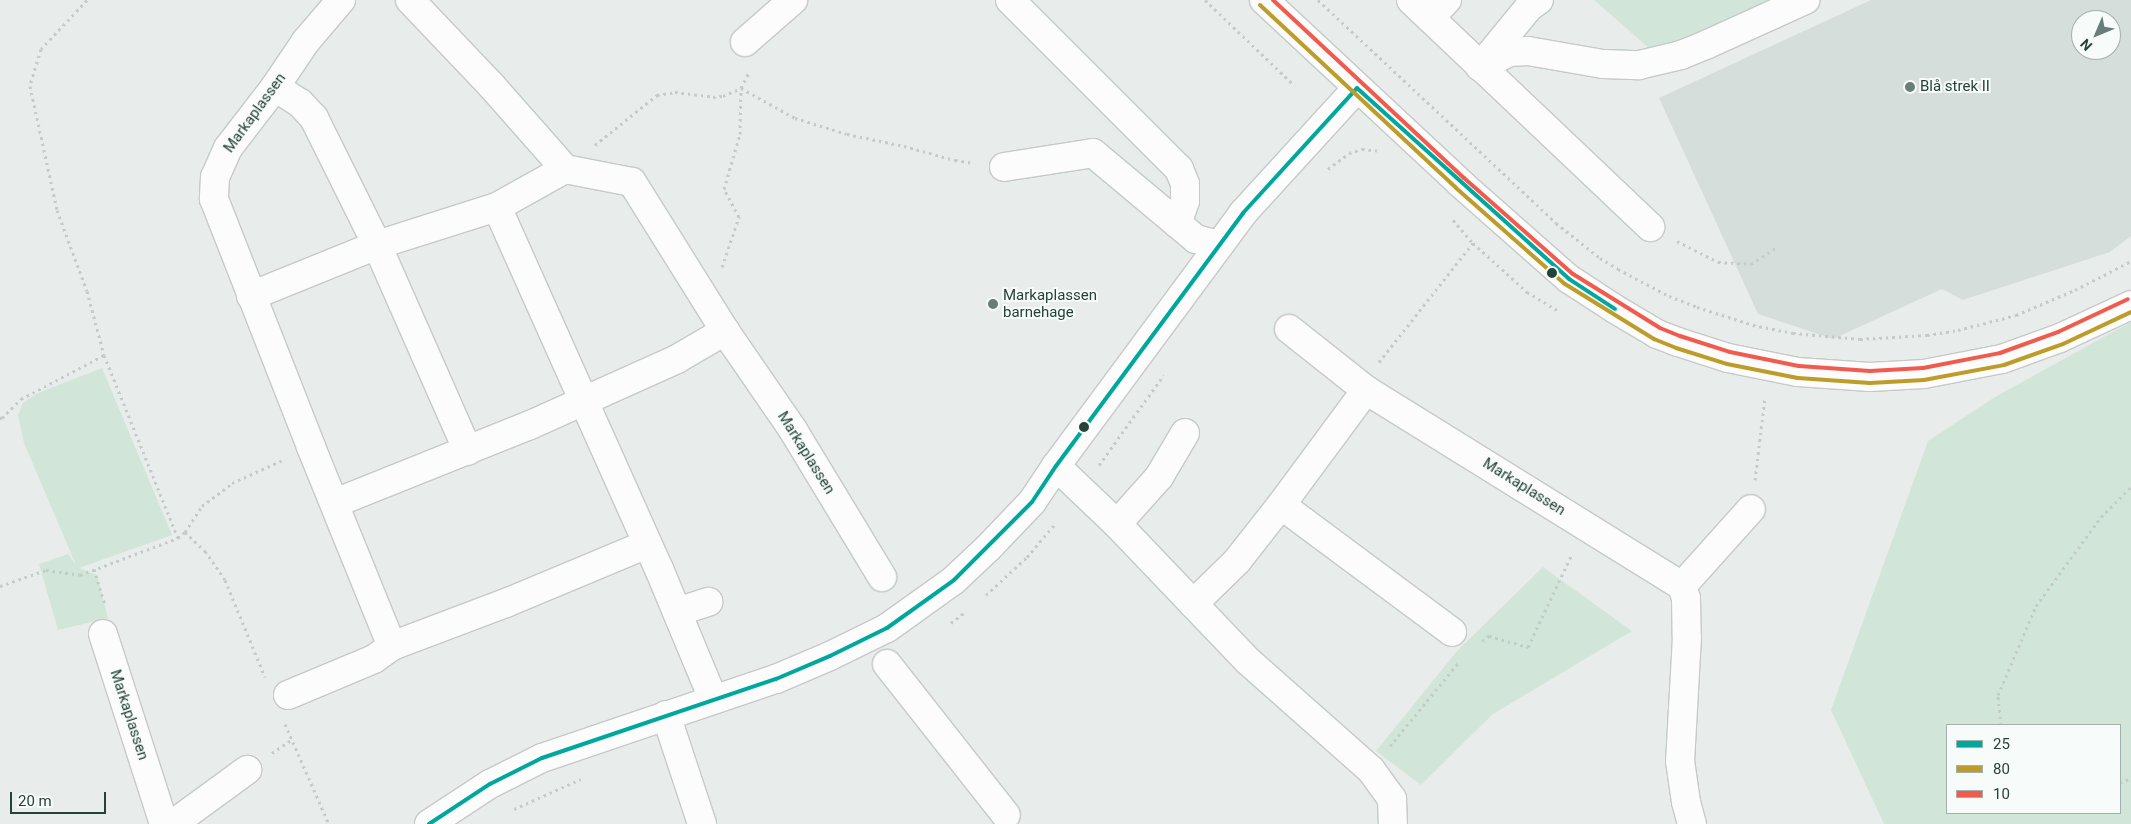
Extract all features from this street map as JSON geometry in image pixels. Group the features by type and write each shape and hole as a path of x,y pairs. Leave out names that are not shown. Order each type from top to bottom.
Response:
{"street":[{"name":"Markaplassen","path":"341,0 306,41 275,87 219,162 214,186 214,199 311,447 392,646"},
{"path":"251,296 377,245 497,207 565,169 491,84 410,0"},
{"path":"745,42 793,0"},
{"path":"1010,0 1178,169 1185,184 1185,201 1177,224"},
{"path":"1480,67 1529,7 1539,0"},
{"path":"1480,67 1509,52 1528,51 1603,64 1639,65 1681,55 1805,0"},
{"path":"1270,2 1357,88 1569,279 1615,310 1657,334 1728,358 1798,372 1870,377 1924,374 2002,360 2060,338 2131,305"},
{"path":"1430,6 1480,67 1650,227"},
{"path":"275,87 300,103 314,118 377,245 468,451"},
{"path":"429,824 490,784 542,758 776,679 830,656 887,628 954,580 1032,502 1056,466 1242,213 1357,88"},
{"path":"1004,167 1093,153 1196,239 1219,245"},
{"name":"Markaplassen","path":"565,169 632,182 725,331 793,430 882,577"},
{"path":"497,207 584,400 713,699"},
{"name":"Markaplassen","path":"1289,329 1366,390 1682,586"},
{"path":"335,503 468,451 584,400 676,359 725,331"},
{"path":"1192,604 1237,561 1282,505 1366,390"},
{"path":"1116,524 1159,477 1184,433"},
{"path":"1056,466 1116,524 1248,661 1371,770 1392,799 1393,824"},
{"path":"1282,505 1452,632"},
{"path":"1692,824 1686,802 1680,760 1687,637 1686,598 1682,586 1751,509"},
{"path":"281,698 374,659 392,646 506,603 647,544"},
{"path":"677,612 708,602"},
{"name":"Markaplassen","path":"103,634 164,824"},
{"path":"887,664 1004,821"},
{"path":"666,715 702,824"},
{"path":"173,824 247,770"}],"path":[{"path":"87,0 41,49 30,86 57,210 87,291 104,355 178,538"},
{"path":"1205,0 1295,86"},
{"path":"1318,0 1556,223 1600,258 1676,299 1753,325 1824,337 1860,339 1894,338 1958,330 2016,315 2039,306 2131,261"},
{"path":"709,306 739,217 724,189 740,134 741,88 750,71 745,42"},
{"path":"565,169 657,95 675,92 718,97 741,88 796,118 847,134 904,146 955,160 1004,167"},
{"path":"1650,227 1718,262 1750,264 1776,248"},
{"path":"1366,390 1376,366 1472,243"},
{"path":"1751,509 1774,330"},
{"path":"1,418 21,399 104,355"},
{"path":"0,586 46,570 80,574 178,538 185,532 202,506 232,483 311,447"},
{"path":"2001,724 1998,695 2036,606 2101,517 2131,487"},
{"path":"1476,645 1489,636 1528,647 1586,525"},
{"path":"185,532 206,551 225,580 281,698 329,824"},
{"path":"1371,770 1463,657"}],"shaded area":[{"path":"1871,0 2131,0 2131,236 2110,252 1963,300 1942,289 1833,339 1758,314 1659,98"}],"green space":[{"path":"1594,0 1787,0 1651,50"},
{"path":"2131,322 2131,824 1884,824 1831,710 1928,441 1995,397"},
{"path":"102,368 172,535 79,568 97,575 108,618 58,630 39,564 68,554 76,565 24,443 18,415 23,403 38,393"},
{"path":"1543,567 1632,631 1493,714 1421,785 1376,751 1457,651"}],"transit line":[{"name":"10","path":"1273,0 1464,178 1573,274 1660,328 1680,336 1730,352 1799,366 1870,371 1923,368 2000,353 2058,332 2128,299"},
{"name":"80","path":"1260,5 1456,188 1565,284 1654,339 1676,348 1727,364 1798,378 1870,383 1924,380 2004,365 2063,344 2131,312"},
{"name":"25","path":"1357,88 1569,279 1615,309"},
{"name":"25","path":"429,824 490,784 542,758 776,679 830,656 887,628 954,580 1032,502 1056,466 1243,213 1357,88"}],"place":[{"name":"Blå strek II","path":"1910,87"},
{"name":"Markaplassen barnehage","path":"993,304"}]}
